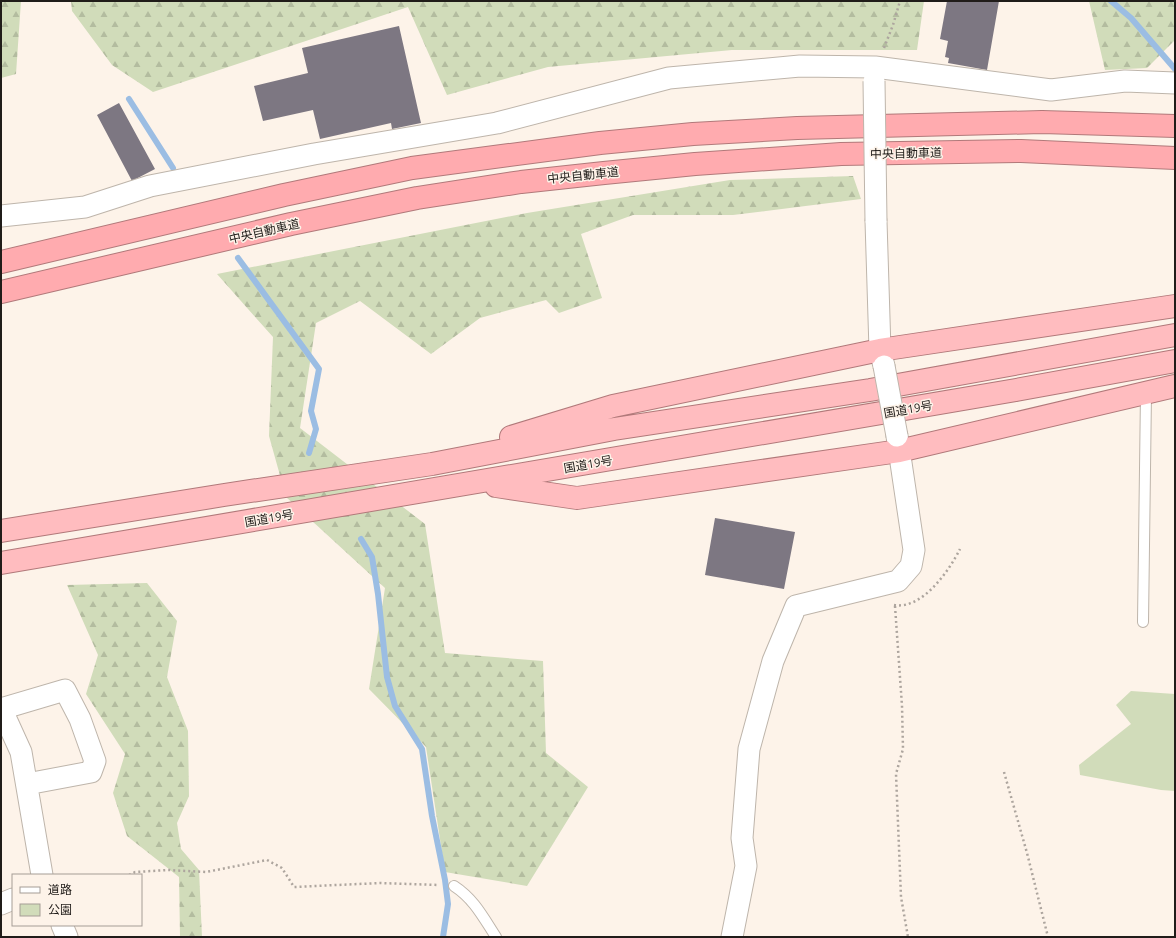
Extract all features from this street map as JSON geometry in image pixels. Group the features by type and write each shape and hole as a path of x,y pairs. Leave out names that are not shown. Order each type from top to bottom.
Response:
{"highway":[{"path":"1,262 284,195 412,168 600,143 692,134 797,128 1042,122 1174,126"},
{"name":"中央自動車道","path":"1,292 291,224 417,198 521,182 604,172 841,154 1021,151 1175,158"},
{"path":"432,464 533,430 613,406 1175,306"},
{"path":"1,531 224,495 432,464 614,429 870,390 1175,335"},
{"name":"国道19号","path":"1,564 1008,392 1175,361"},
{"path":"478,483 577,498 898,443 1175,386"}],"street":[{"path":"1,216 85,207 158,185 314,154 497,124 669,78 800,66 1051,90 1125,81 1165,83"},
{"path":"732,937 746,866 742,838 749,749 773,661 796,606 898,581 911,566 914,550 898,443 882,358 876,221 875,74"},
{"path":"27,784 91,772 95,761 80,719 65,690 1,708 21,752 42,874"},
{"path":"1,904 12,899"},
{"path":"62,926 67,937"}],"lane":[{"path":"1143,622 1146,393"},
{"path":"454,886 466,894 496,937"}],"path":[{"path":"875,74 900,1"},
{"path":"895,606 902,706 903,749 896,774 901,897 908,937"},
{"path":"1004,772 1027,853 1048,937"},
{"path":"130,874 135,872 168,870 206,872 267,860 282,868 294,887 380,883 437,885"}],"green space":[{"path":"1,1 21,1 16,74 1,78"},
{"path":"71,1 924,1 917,50 732,50 548,67 447,95 408,7 153,92 112,65 72,11"},
{"path":"1089,1 1175,1 1175,40 1147,68 1105,70"},
{"path":"853,176 861,199 733,215 633,215 581,234 602,298 559,313 546,300 480,318 431,354 360,301 316,323 300,428 425,524 445,653 543,661 546,753 588,787 527,886 445,872 426,747 369,689 385,588 286,497 269,436 273,337 217,274 527,213 730,180"},
{"path":"147,583 177,621 167,677 188,731 189,796 177,823 181,849 199,870 202,937 180,937 179,877 127,836 113,793 125,754 86,694 98,655 67,585"},
{"path":"1131,691 1175,694 1175,791 1161,790 1080,775 1079,765 1131,724 1116,705"}],"building":[{"path":"947,1 999,1 987,70 948,63 949,58 945,57 948,41 940,39"},
{"path":"399,26 421,123 392,129 391,123 320,139 313,110 263,121 254,86 308,73 302,48"},
{"path":"119,103 155,169 132,181 97,115"},
{"path":"715,518 795,532 784,589 705,575"}],"waterway":[{"path":"1111,1 1131,18 1175,69"},
{"path":"129,99 173,168"},
{"path":"238,258 319,369 311,411 316,429 309,453"},
{"path":"361,539 372,557 378,594 387,677 395,706 422,749 432,816 445,880 448,904 443,937"}]}
